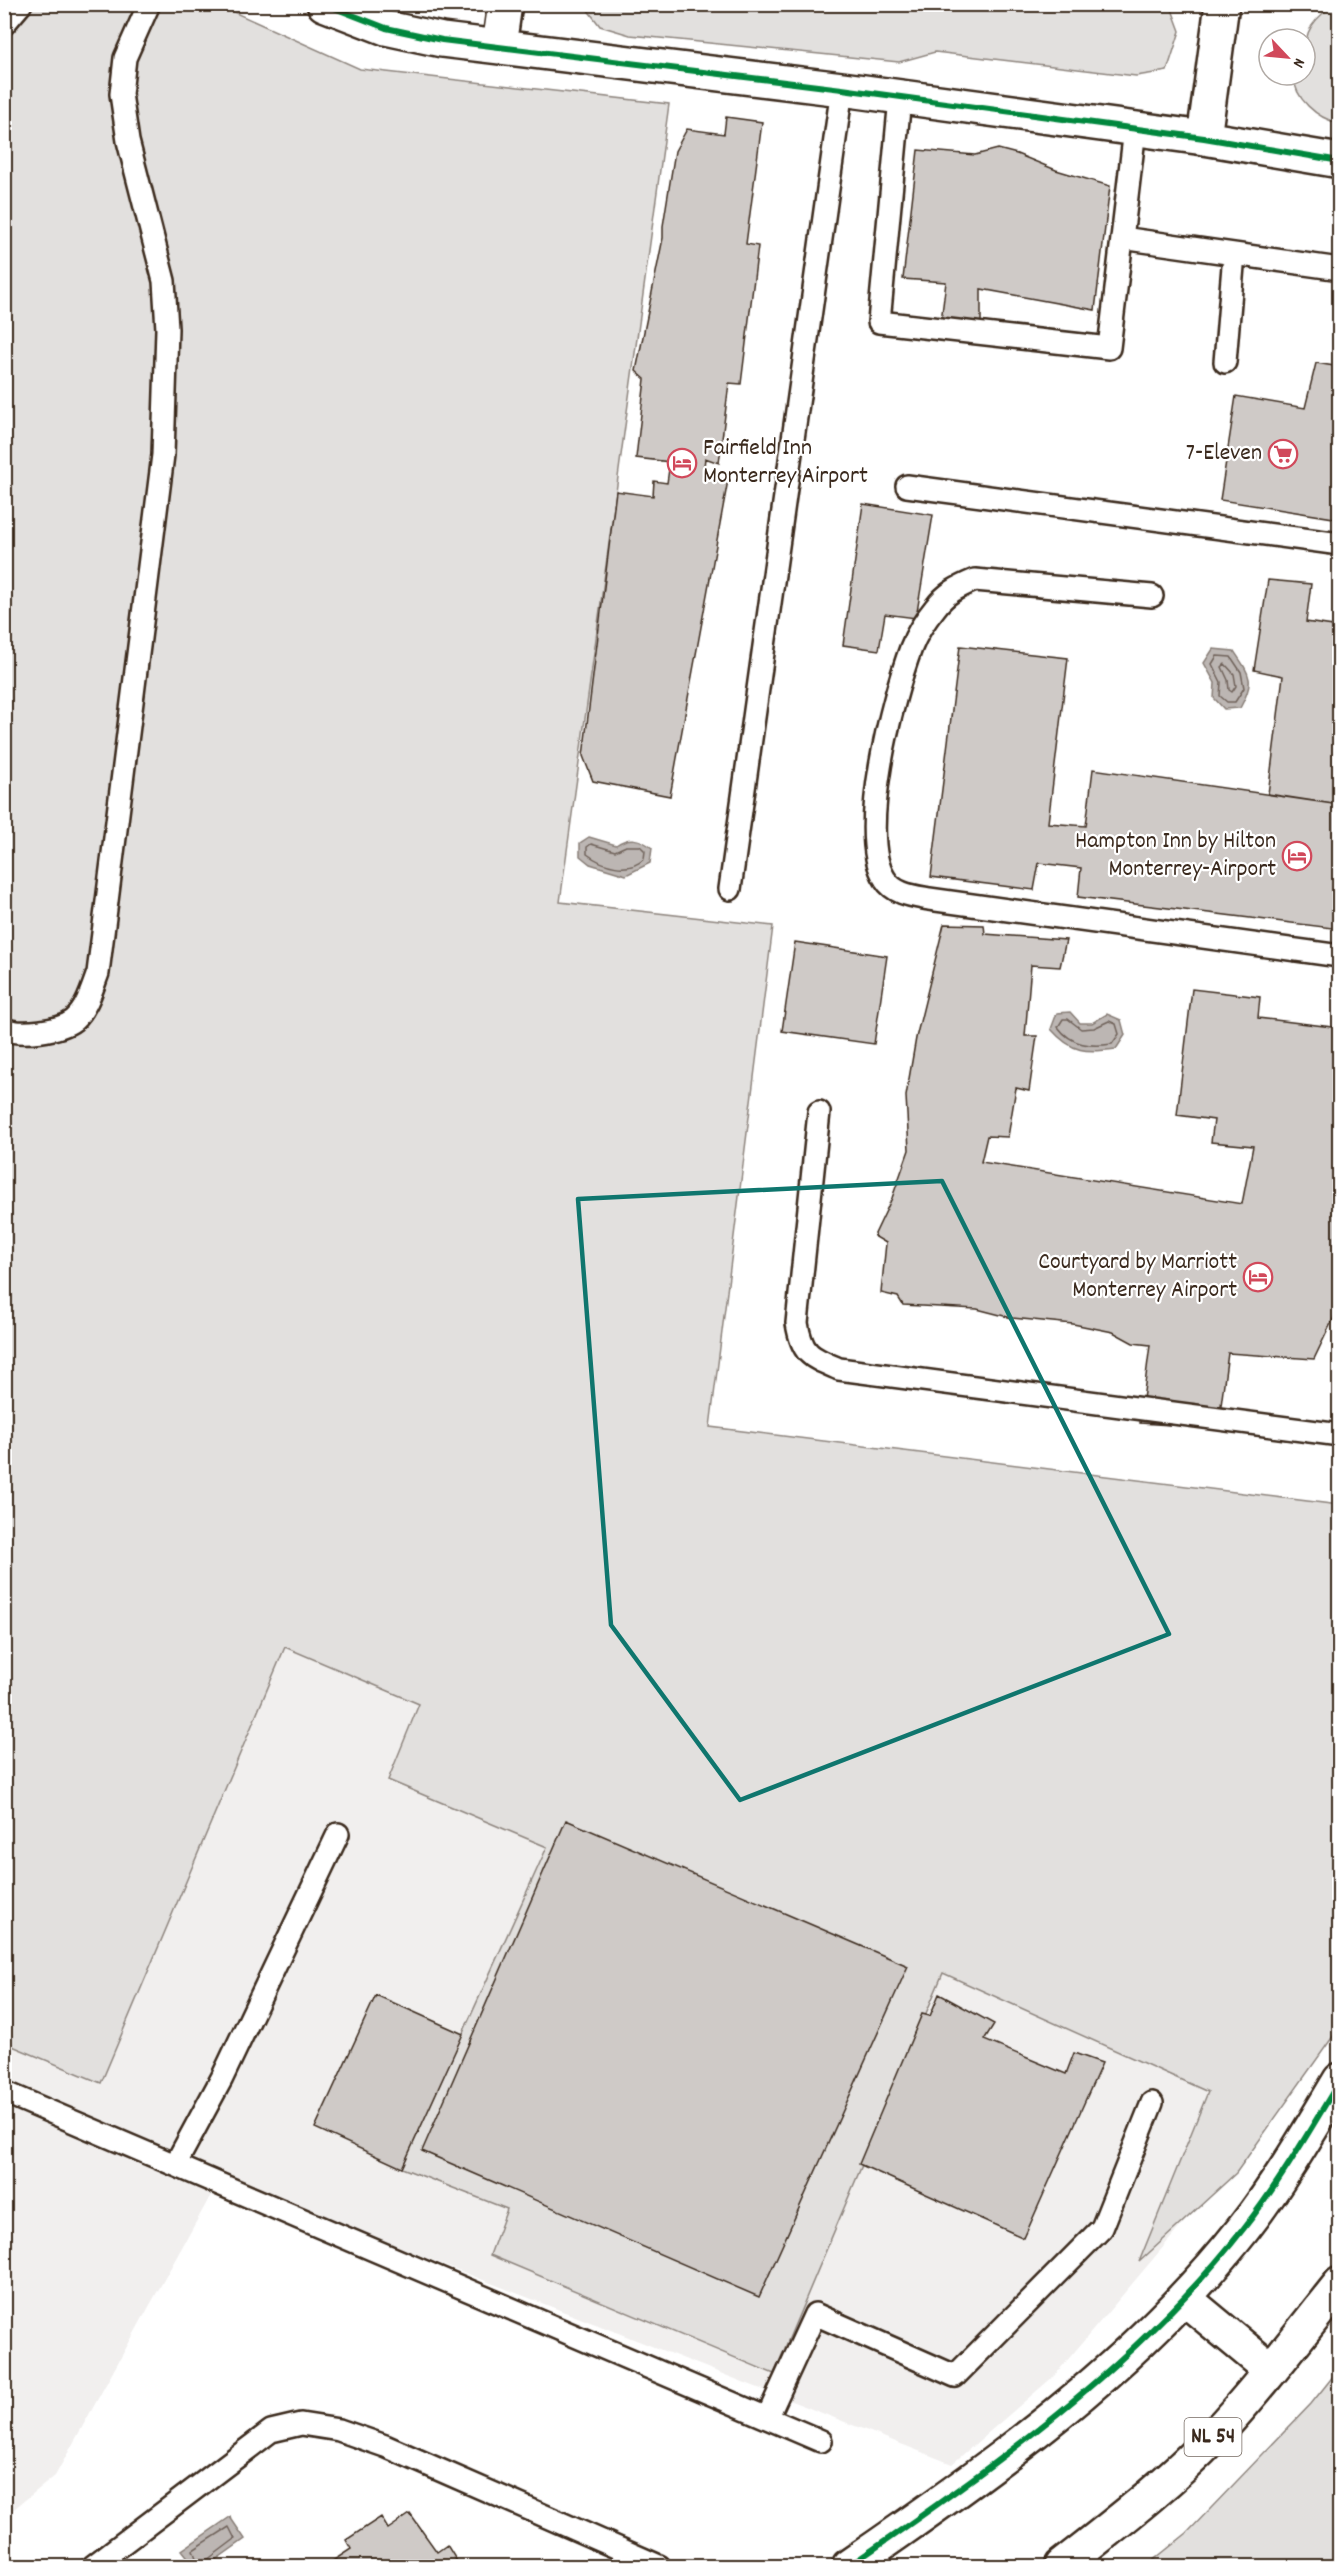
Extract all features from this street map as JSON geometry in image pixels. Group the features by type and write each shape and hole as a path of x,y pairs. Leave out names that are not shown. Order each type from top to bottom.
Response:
{"main road":[{"path":"324,4 386,28 442,40 842,89 1204,138 1340,161"},
{"path":"499,46 505,4"},
{"path":"1204,138 1221,4"},
{"path":"849,2566 953,2495 1028,2439 1184,2298 1244,2228 1300,2146 1340,2080"},
{"name":"NL 54","path":"1062,2566 1162,2485 1215,2436 1340,2284"},
{"path":"1184,2298 1271,2370"}],"lane":[{"path":"4,24 21,4"},
{"path":"4,1029 34,1034 73,1021 85,1005 98,973 164,455 167,329 164,281 128,141 121,94 125,58 149,4"},
{"path":"730,889 842,89"},
{"path":"900,98 879,322 1110,348 1135,129"},
{"path":"1122,238 1340,269"},
{"path":"1225,362 1234,254"},
{"path":"907,486 1340,544"},
{"path":"1152,596 975,580 951,590 934,609 912,645 890,715 874,813 875,860 885,881 901,893 929,899 1340,956"},
{"path":"819,1112 797,1323 800,1341 811,1357 839,1369 851,1371 1340,1435"},
{"path":"175,2164 222,2078 338,1834"},
{"path":"4,2092 768,2416 821,2441"},
{"path":"768,2416 815,2314 955,2376 1102,2228 1152,2103"},
{"path":"93,2566 271,2431 301,2424 339,2430 385,2446 659,2566"}],"highlighted area":[{"path":"942,1181 1169,1634 740,1800 611,1625 578,1199"}],"shaded area":[{"path":"1170,4 1180,31 1167,71 1136,76 935,52 899,62 630,35 600,26 584,5"},
{"path":"4,5 218,5 360,69 669,104 560,902 773,926 710,1427 1339,1505 1339,2028 1236,2173 1139,2262 1208,2092 943,1973 774,2374 490,2255 507,2209 402,2168 547,1847 388,1780 419,1704 285,1647 101,2083 5,2043"},
{"path":"1333,5 1339,5 1339,123 1315,112 1302,99 1296,87 1317,87 1317,27 1312,27"},
{"path":"5,1503 1292,2095 1054,2376 952,2464 221,2177 55,2476 5,2516"},
{"path":"1339,2369 1339,2566 1146,2566 1187,2533 1311,2404"}],"water":[{"path":"1213,649 1234,651 1247,673 1248,691 1240,708 1224,709 1214,698 1215,683 1204,663"},
{"path":"589,837 616,845 630,839 643,842 652,848 650,863 626,875 590,864 580,856 580,843"},
{"path":"1070,1012 1080,1023 1092,1023 1107,1014 1121,1020 1125,1035 1116,1049 1080,1050 1066,1043 1051,1029 1057,1013"},
{"path":"230,2517 245,2539 207,2566 195,2566 182,2550"}],"building":[{"path":"726,117 762,122 746,244 758,246 741,384 729,383 719,463 705,458 703,476 728,480 670,796 593,781 583,756 616,491 653,496 654,481 667,483 670,462 636,458 645,379 636,371 663,238 675,151 687,129 724,134"},
{"path":"998,149 1110,186 1095,310 981,289 981,327 941,321 946,282 903,279 918,150 975,155"},
{"name":"7-Eleven","path":"1316,363 1340,367 1340,519 1220,500 1236,396 1305,408"},
{"path":"863,504 933,515 916,618 885,614 879,650 843,645"},
{"path":"1268,580 1311,584 1306,622 1340,627 1340,805 1268,794 1283,676 1254,670"},
{"path":"960,646 1068,658 1048,823 1086,826 1093,769 1340,805 1340,929 1078,897 1081,868 1039,863 1034,890 931,877"},
{"path":"944,924 984,925 985,934 1066,940 1060,967 1031,965 1025,1036 1037,1036 1029,1091 1016,1088 1008,1137 987,1136 981,1162 1242,1204 1253,1146 1211,1142 1214,1120 1177,1115 1192,989 1260,997 1258,1018 1340,1028 1340,1275 1336,1313 1314,1359 1228,1353 1218,1428 1140,1423 1150,1345 1133,1343 1113,1332 1073,1324 1012,1318 977,1309 903,1305 898,1297 881,1293 886,1243 874,1236 892,1198 909,1150 906,1096 916,1038"},
{"path":"795,942 887,956 874,1044 782,1031"},
{"path":"566,1820 908,1966 759,2297 422,2151"},
{"path":"939,1994 994,2024 984,2040 1066,2074 1074,2053 1102,2063 1024,2238 859,2164 922,2014 930,2016"},
{"path":"376,1995 463,2034 402,2168 315,2128"},
{"path":"410,2514 437,2552 447,2545 460,2566 325,2566 351,2549 346,2540 381,2517 388,2529"}],"cycle path":[{"path":"324,4 386,28 442,40 842,89 1204,138 1340,161"},
{"path":"849,2566 1008,2453 1109,2370 1157,2325 1202,2278 1244,2228 1270,2192 1340,2080"}],"place":[{"name":"7-Eleven","path":"1283,454"},
{"name":"Fairfield Inn Monterrey Airport","path":"682,463"},
{"name":"Hampton Inn by Hilton Monterrey-Airport","path":"1297,856"},
{"name":"Courtyard by Marriott Monterrey Airport","path":"1258,1277"}]}
